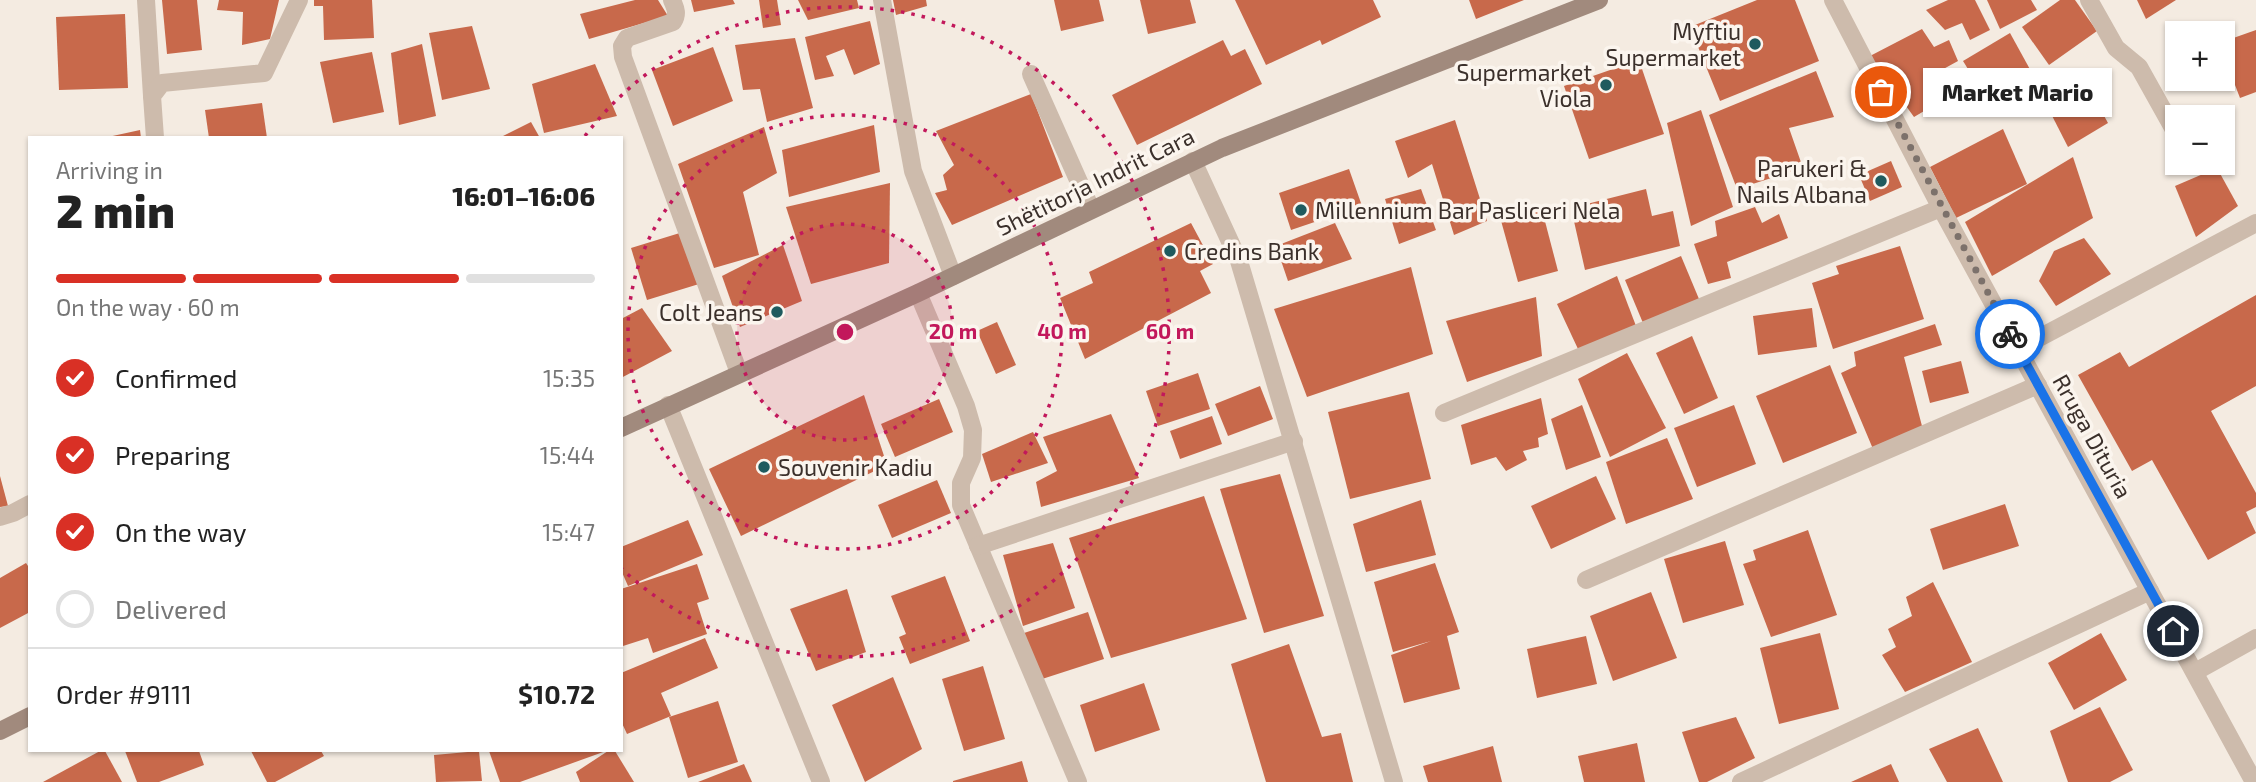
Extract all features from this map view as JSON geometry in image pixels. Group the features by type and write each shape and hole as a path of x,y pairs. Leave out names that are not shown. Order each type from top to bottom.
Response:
{"main road":[{"name":"Shëtitorja Indrit Cara","path":"623,427 918,293 1222,148 1598,0"},
{"path":"0,731 28,717"}],"street":[{"path":"146,0 155,136"},
{"path":"152,96 162,83 264,73 299,0"},
{"path":"672,0 676,10 673,22 627,38 622,46 623,57 739,373"},
{"path":"883,0 913,172 953,276"},
{"name":"Rruga Dituria","path":"1833,0 1941,208 2254,782"},
{"path":"2089,0 2116,48 2139,67 2165,114"},
{"path":"1031,74 1091,209"},
{"path":"1193,161 1239,261 1394,782"},
{"path":"1444,413 1941,208"},
{"path":"2018,349 2256,223"},
{"path":"918,293 966,406 973,430 972,458 961,483 961,505 1078,782"},
{"path":"1586,580 2038,385"},
{"path":"668,405 821,782"},
{"path":"978,546 1294,441"},
{"path":"0,517 28,505"},
{"path":"1741,782 2150,591"},
{"path":"2195,672 2256,638"}],"building":[{"path":"162,0 197,0 202,50 167,54"},
{"path":"219,0 279,0 270,39 242,45 243,12 217,10"},
{"path":"314,0 372,0 374,38 324,40 323,6 314,6"},
{"path":"635,0 658,0 668,16 589,39 580,14"},
{"path":"691,0 733,0 735,4 694,12"},
{"path":"759,0 777,0 781,25 763,28"},
{"path":"798,0 857,0 859,8 808,20"},
{"path":"893,0 926,0 927,6 896,15"},
{"path":"1054,0 1099,0 1104,21 1061,31"},
{"path":"1140,0 1190,0 1196,23 1148,34"},
{"path":"1235,0 1373,0 1381,17 1322,45 1320,40 1266,65"},
{"path":"1469,0 1524,0 1476,19"},
{"name":"Myftiu Supermarket","path":"1757,0 1795,0 1819,61 1720,101 1690,27"},
{"path":"1948,0 1975,0 1990,30 1970,40 1962,23 1945,30 1926,10"},
{"path":"1987,0 2031,0 2037,10 2000,29"},
{"path":"2060,0 2075,0 2097,31 2049,65 2022,27"},
{"path":"2137,0 2176,0 2146,19"},
{"path":"125,14 128,88 59,90 56,17"},
{"path":"870,21 880,64 854,75 844,49 826,56 834,76 815,80 805,37"},
{"path":"472,26 490,89 442,100 429,33"},
{"path":"1922,29 1934,47 1949,40 1958,61 1927,78 1936,104 1914,117 1870,56"},
{"path":"2256,30 2256,92 2240,98 2235,85 2235,37"},
{"path":"2010,33 2032,73 1984,95 1963,61"},
{"path":"795,38 813,108 767,122 760,89 743,90 735,45"},
{"path":"1223,40 1231,56 1245,49 1262,84 1137,145 1112,95"},
{"path":"422,44 436,116 399,125 391,53"},
{"path":"713,47 733,101 673,126 652,70"},
{"path":"372,52 384,112 333,123 320,62"},
{"path":"1639,60 1664,134 1589,159 1564,86"},
{"path":"595,64 617,116 544,133 532,84"},
{"path":"1816,71 1834,117 1789,128 1803,168 1737,189 1709,115"},
{"path":"2084,79 2108,123 2068,147 2045,102"},
{"path":"1031,94 1063,177 952,225 935,193 947,190 943,175 954,165 936,131"},
{"path":"262,103 267,136 209,136 205,110"},
{"path":"1701,110 1733,207 1691,226 1667,123"},
{"path":"1455,120 1487,221 1454,235 1432,164 1408,178 1395,141"},
{"path":"531,122 539,136 503,136"},
{"path":"874,125 880,172 789,197 782,150"},
{"path":"764,127 777,173 743,192 759,255 714,268 678,164"},
{"path":"2003,129 2027,184 1956,218 1930,167"},
{"path":"140,130 141,136 113,136"},
{"path":"2073,157 2093,218 1992,276 1965,222"},
{"name":"Parukeri & Nails Albana","path":"1891,161 1902,187 1870,201 1859,175"},
{"path":"1349,169 1362,206 1291,230 1279,193"},
{"path":"2201,175 2221,175 2238,206 2196,237 2175,186"},
{"path":"890,183 889,263 811,284 786,207"},
{"path":"1421,189 1436,230 1399,244 1385,199"},
{"path":"1646,189 1652,216 1673,211 1680,246 1585,270 1571,208"},
{"path":"1541,206 1558,271 1518,282 1500,217"},
{"path":"1755,207 1762,223 1779,214 1788,238 1727,262 1731,278 1708,284 1694,244 1717,236 1715,221"},
{"path":"1191,223 1213,264 1200,271 1211,293 1085,359 1060,298 1093,283 1089,272"},
{"path":"1335,223 1352,259 1288,281 1276,246"},
{"path":"683,232 699,284 647,300 631,248"},
{"path":"2084,238 2111,274 2056,306 2039,281 2054,251"},
{"path":"783,245 802,301 740,327 722,276"},
{"path":"1900,246 1924,319 1833,349 1812,283 1839,274 1836,266"},
{"path":"1681,256 1699,299 1643,323 1625,280"},
{"path":"1411,267 1433,354 1307,397 1274,309"},
{"path":"1617,276 1636,326 1578,349 1557,304"},
{"path":"2256,295 2256,386 2211,411 2256,493 2256,507 2246,512 2256,533 2208,560 2152,460 2132,471 2078,375 2120,352 2129,367"},
{"path":"1536,297 1542,356 1467,382 1446,321"},
{"path":"642,308 672,351 623,377 623,318"},
{"path":"1812,308 1817,347 1758,355 1753,316"},
{"path":"997,322 1016,365 996,374 977,331"},
{"path":"1935,324 1942,345 1904,357 1922,426 1873,449 1841,373 1856,366 1854,352"},
{"path":"1692,336 1718,398 1684,414 1656,353"},
{"path":"1627,353 1666,428 1610,457 1578,379"},
{"path":"1961,361 1969,393 1930,403 1922,371"},
{"path":"1830,365 1857,433 1783,463 1756,396"},
{"path":"1198,373 1210,409 1158,426 1146,391"},
{"path":"1260,386 1273,419 1228,436 1215,404"},
{"path":"1409,392 1431,479 1350,499 1328,412"},
{"path":"864,395 887,465 741,536 709,469"},
{"path":"1541,398 1548,434 1538,438 1539,447 1523,451 1527,460 1506,471 1496,457 1471,465 1461,425"},
{"path":"939,399 953,432 895,457 881,424"},
{"path":"1582,405 1601,457 1566,470 1551,419"},
{"path":"1734,405 1756,464 1697,487 1674,428"},
{"path":"1111,414 1139,478 1041,507 1036,482 1057,471 1043,437"},
{"path":"1212,416 1222,444 1180,459 1170,431"},
{"path":"1033,432 1048,463 991,482 982,454"},
{"path":"1667,438 1693,499 1626,524 1606,462"},
{"path":"1280,474 1324,616 1264,633 1220,489"},
{"path":"0,476 8,506 0,507"},
{"path":"1596,476 1616,519 1551,549 1531,506"},
{"path":"937,480 951,513 892,538 878,505"},
{"path":"1204,496 1247,619 1111,658 1069,538"},
{"path":"1421,500 1436,555 1366,572 1353,524"},
{"path":"2005,504 2019,546 1943,570 1930,529"},
{"path":"688,520 703,555 628,586 623,575 623,546"},
{"path":"1808,530 1837,615 1771,637 1743,564 1756,560 1753,550"},
{"path":"1725,541 1744,605 1683,623 1664,559"},
{"path":"1053,543 1075,608 1023,626 1003,555"},
{"path":"26,563 28,566 28,613 0,628 0,578"},
{"path":"1435,563 1459,632 1447,636 1460,689 1404,703 1391,655 1431,641 1393,652 1374,582"},
{"path":"697,564 709,599 697,603 707,634 653,653 648,638 623,646 623,588"},
{"path":"945,576 970,641 910,664 899,637 906,634 891,596"},
{"path":"1933,582 1972,662 1905,692 1882,655 1896,647 1888,629 1912,616 1906,597"},
{"path":"847,589 866,652 816,671 790,609"},
{"path":"1651,592 1677,658 1613,681 1590,616"},
{"path":"1088,612 1104,659 1039,680 1024,633"},
{"path":"1820,633 1839,709 1779,724 1760,648"},
{"path":"2101,633 2127,680 2074,710 2048,663"},
{"path":"1586,636 1597,684 1537,698 1527,649"},
{"path":"705,638 718,668 661,693 671,716 627,734 623,725 623,672"},
{"path":"1289,644 1322,737 1341,733 1353,782 1266,782 1231,664"},
{"path":"983,666 1005,739 964,751 942,679"},
{"path":"893,677 922,749 865,782 832,705"},
{"path":"1144,683 1160,730 1095,752 1080,705"},
{"path":"718,701 738,762 688,778 669,717"},
{"path":"2100,707 2133,770 2110,782 2068,782 2050,731"},
{"path":"1736,717 1755,758 1707,782 1699,782 1682,732"},
{"path":"1978,728 2003,782 1947,782 1929,749"},
{"path":"1637,743 1645,782 1584,782 1578,756"},
{"path":"1493,746 1502,782 1428,782 1423,766"},
{"path":"98,752 106,752 122,782 43,782"},
{"path":"125,752 199,752 204,765 159,782 137,782"},
{"path":"252,752 322,752 324,756 275,782 267,782"},
{"path":"479,752 482,781 436,782 434,755"},
{"path":"489,752 603,752 520,782 500,782"},
{"path":"606,752 616,752 634,782 580,782 576,772"},
{"path":"1022,761 1028,782 953,782 953,781"},
{"path":"744,764 752,782 698,782"},
{"path":"1891,764 1899,782 1851,782"}],"way so far":[{"path":"1881,92 2010,334"}],"place":[{"name":"Myftiu Supermarket","path":"1755,44"},
{"name":"Supermarket Viola","path":"1606,85"},
{"name":"Market Mario","path":"1881,92"},
{"name":"Parukeri & Nails Albana","path":"1881,181"},
{"name":"Millennium Bar Pasliceri Nela","path":"1301,210"},
{"name":"Credins Bank","path":"1170,251"},
{"name":"Colt Jeans","path":"777,312"},
{"name":"Souvenir Kadiu","path":"764,467"}],"route":[{"path":"2010,334 2173,631"}]}
